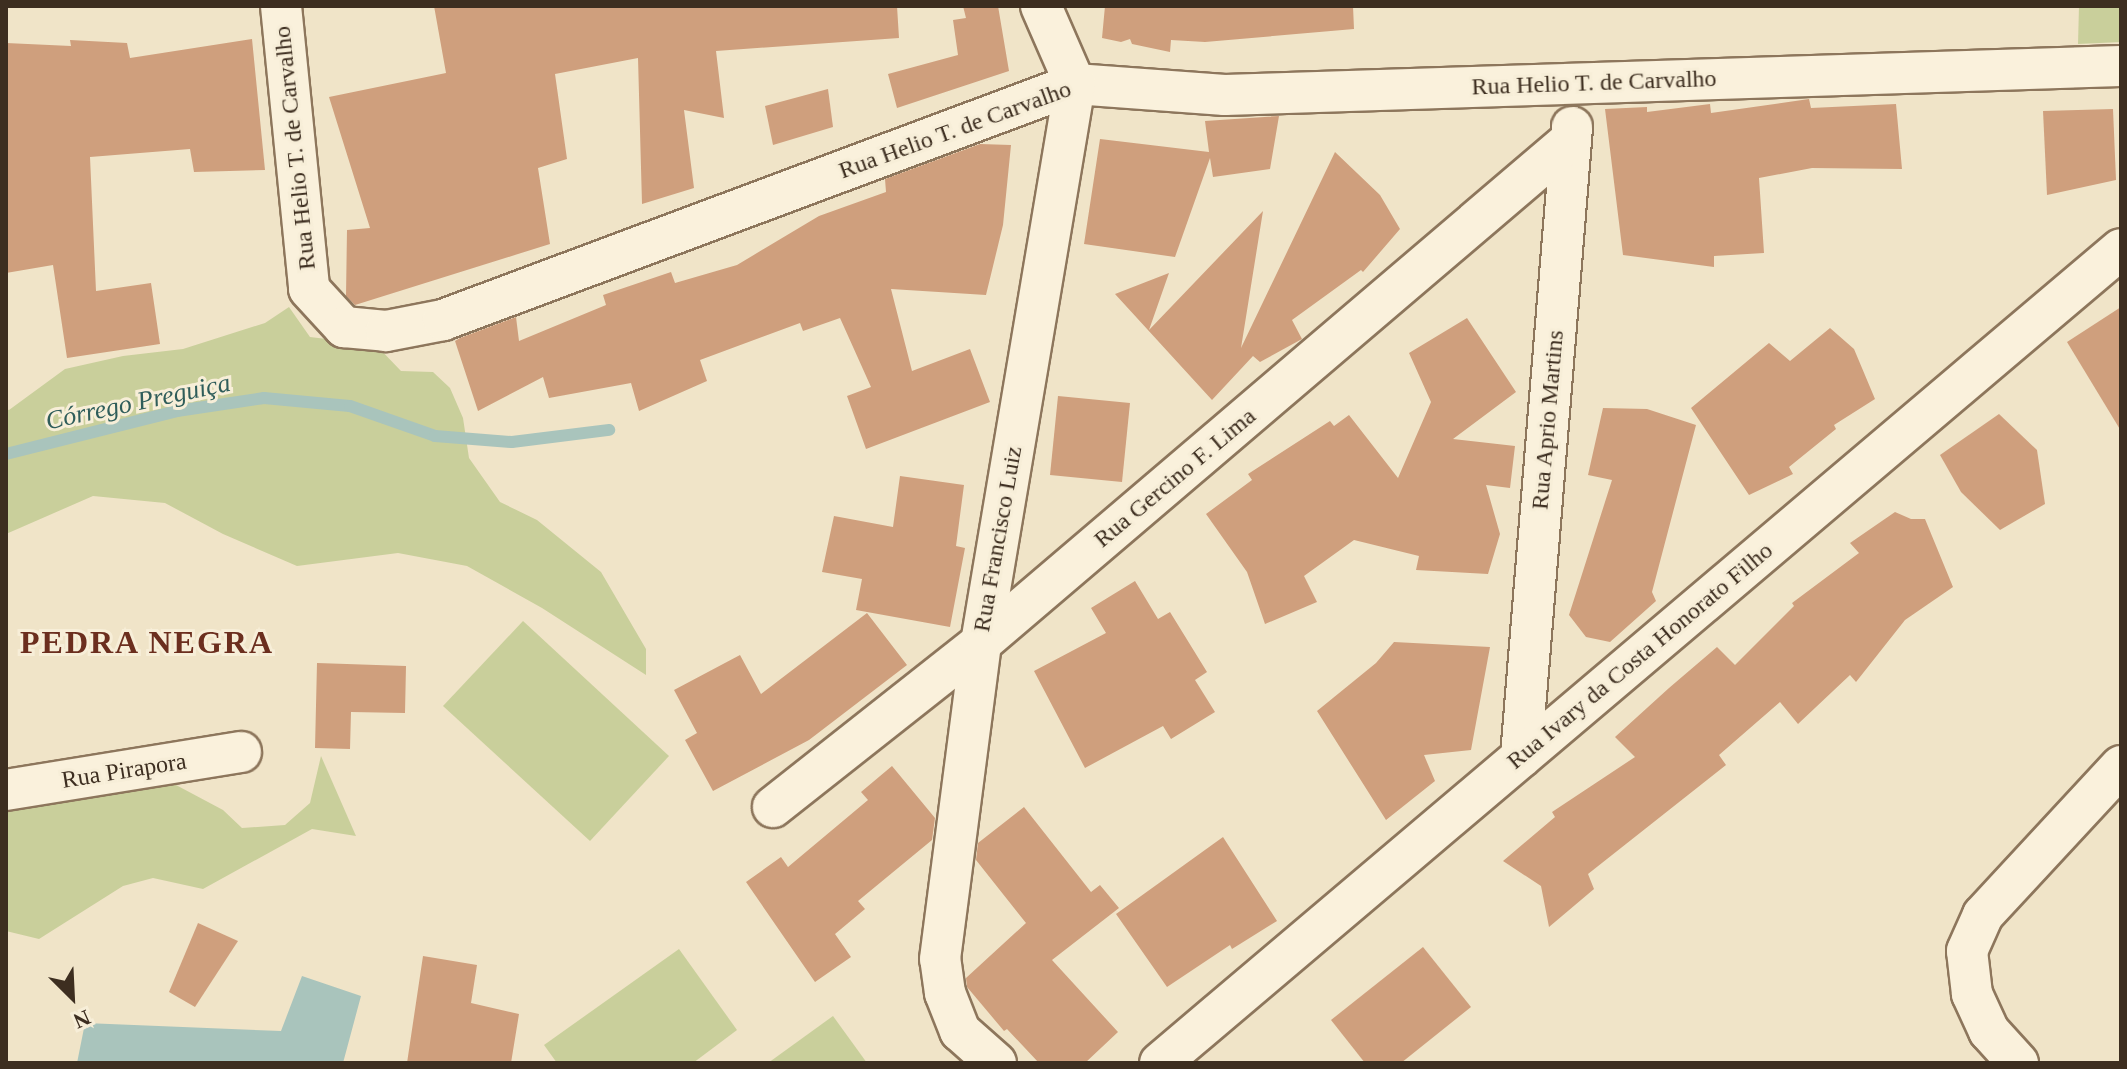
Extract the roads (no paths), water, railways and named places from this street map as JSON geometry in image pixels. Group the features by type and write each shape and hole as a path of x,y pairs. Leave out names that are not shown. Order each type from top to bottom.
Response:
{"street":[{"name":"Rua Helio T. de Carvalho","path":"281,6 309,289 344,327 386,331 443,320 1075,84 1225,95 2121,66"},
{"path":"1041,6 1075,84"},
{"name":"Rua Francisco Luiz","path":"996,1063 960,1031 945,993 940,959 981,643 1075,84"},
{"name":"Rua Aprio Martins","path":"1521,757 1576,84"},
{"name":"Rua Gercino F. Lima","path":"773,807 981,643 1571,140"},
{"name":"Rua Ivary da Costa Honorato Filho","path":"1160,1063 2121,249"},
{"name":"Rua Pirapora","path":"6,790 241,752"},
{"path":"2018,1063 1989,1031 1972,994 1967,951 1983,915 2121,766"}],"water":[{"path":"302,976 361,996 343,1063 77,1063 85,1023 281,1031"}],"waterway":[{"name":"Córrego Preguiça","path":"6,454 177,411 264,398 350,406 435,436 512,442 609,430"}],"district":[{"name":"PEDRA NEGRA","path":"147,642"}]}
